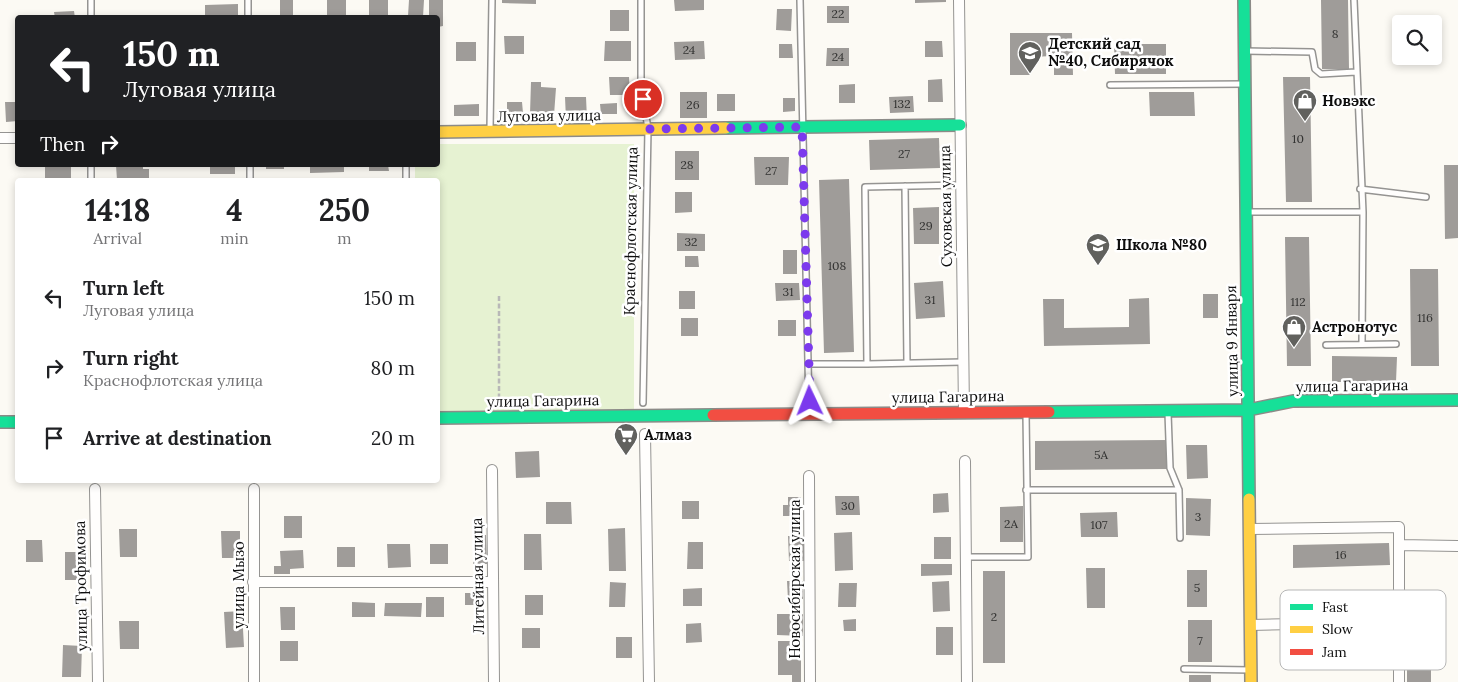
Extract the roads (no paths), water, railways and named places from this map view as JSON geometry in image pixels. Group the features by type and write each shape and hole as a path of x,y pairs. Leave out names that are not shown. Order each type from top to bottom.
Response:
{"street":[{"name":"Суховская улица","path":"958,0 964,412"},
{"name":"улица 9 Января","path":"1244,0 1251,676"},
{"name":"Луговая улица","path":"440,132 960,125"},
{"path":"0,138 15,138"},
{"name":"улица Гагарина","path":"440,418 1248,410 1293,401 1458,400"},
{"path":"0,422 15,422"},
{"path":"645,434 649,682"},
{"path":"965,462 967,682"},
{"name":"Литейная улица","path":"492,470 494,682"},
{"name":"Новосибирская улица","path":"809,476 810,682"},
{"name":"улица Трофимова","path":"95,489 98,682"},
{"name":"улица Мызо","path":"254,489 254,682"},
{"path":"1249,529 1399,527 1399,590"},
{"path":"1399,545 1458,546"},
{"path":"253,582 493,582"},
{"path":"1250,625 1280,624"}],"lane":[{"path":"91,0 91,15"},
{"path":"248,0 248,15"},
{"path":"490,131 492,0"},
{"name":"Краснофлотская улица","path":"641,0 641,84 648,129 643,403"},
{"path":"800,0 809,407"},
{"path":"1354,0 1360,189 1363,212 1362,344"},
{"path":"1244,51 1312,52 1315,69 1321,74 1356,72"},
{"path":"1110,85 1245,84"},
{"path":"868,364 865,187 961,185"},
{"path":"905,186 907,363"},
{"path":"1360,189 1426,197"},
{"path":"1246,212 1363,212"},
{"path":"1326,345 1396,344"},
{"path":"809,364 963,362"},
{"path":"1168,410 1170,468 1179,490 1180,538"},
{"path":"965,557 1028,557 1026,411"},
{"path":"1026,490 1179,490"},
{"path":"1184,669 1251,676"}],"place":[{"name":"Детский сад №40, Сибирячок","path":"1030,74"},
{"name":"Новэкс","path":"1305,122"},
{"name":"Школа №80","path":"1098,266"},
{"name":"Астронотус","path":"1294,348"},
{"name":"Алмаз","path":"626,456"}]}
